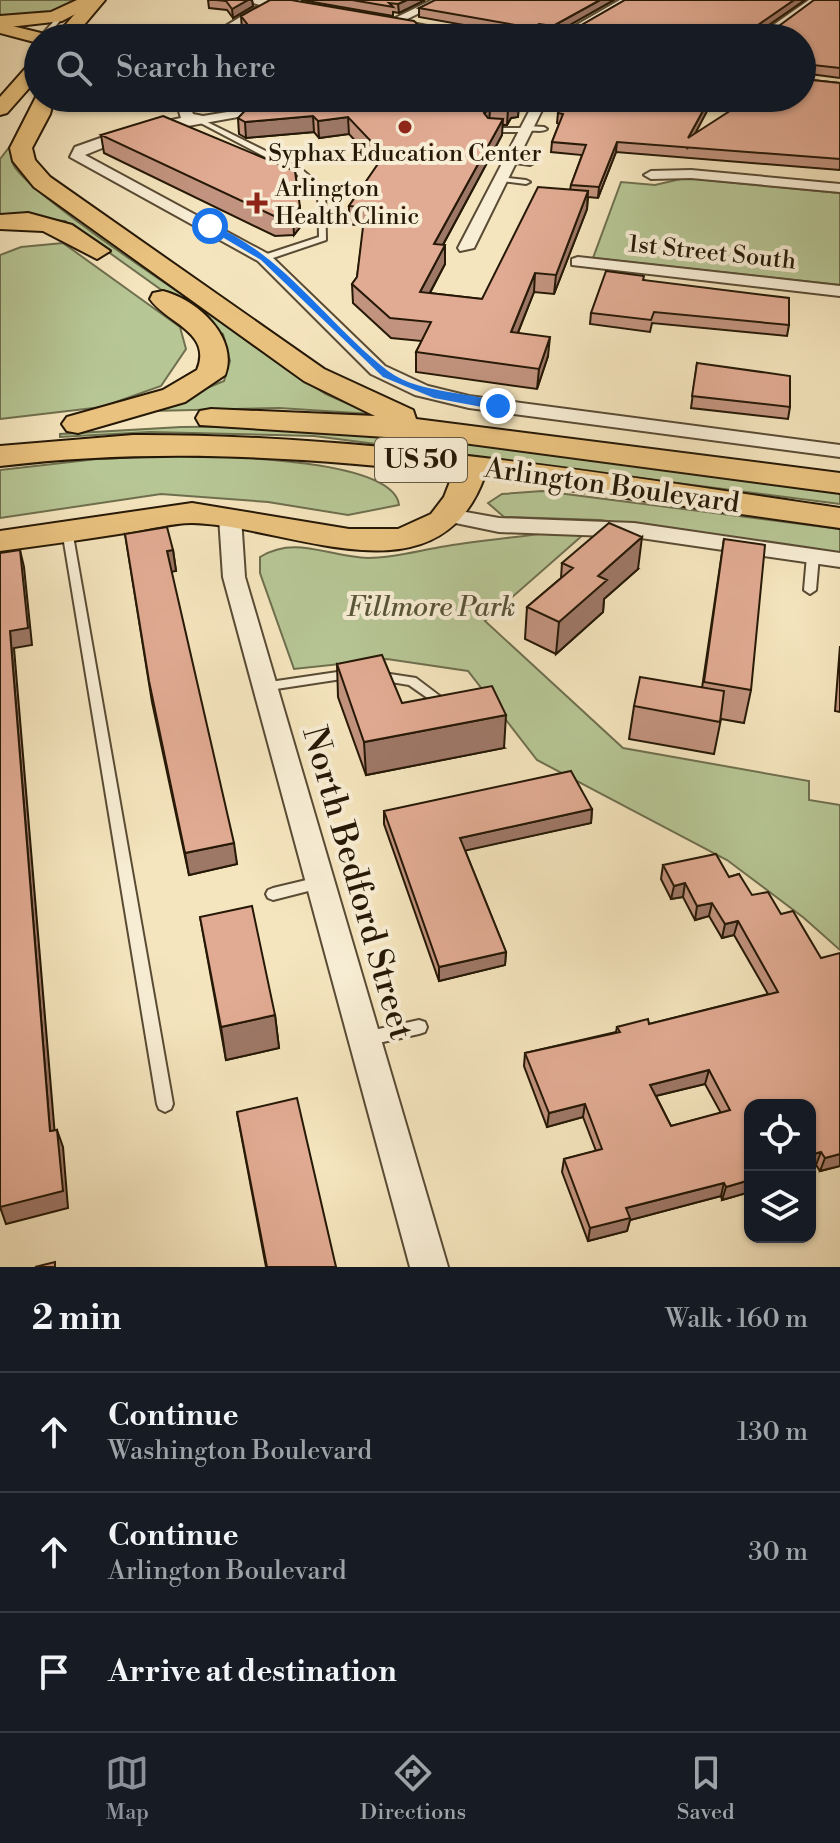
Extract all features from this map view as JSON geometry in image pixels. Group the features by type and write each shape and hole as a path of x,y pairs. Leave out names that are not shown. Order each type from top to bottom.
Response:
{"highway":[{"path":"0,25 63,14 95,0"},
{"path":"75,24 95,0"},
{"path":"105,24 112,12"},
{"path":"0,25 24,33"},
{"path":"0,109 24,94"},
{"path":"0,146 24,107"},
{"path":"40,112 21,148 24,161 42,182 314,375 391,413 443,431"},
{"path":"0,222 37,221 67,230 189,317 206,333 215,348 213,369 195,386 160,401 78,424"},
{"name":"Arlington Boulevard","path":"0,433 164,419 280,419 443,431 840,483"},
{"name":"Arlington Boulevard","path":"0,456 97,447 231,444 336,451 840,518"},
{"path":"0,541 192,513 335,537 374,540 413,536 436,527 449,515 472,467"}],"street":[{"path":"250,0 316,9"},
{"path":"585,24 628,0"},
{"path":"781,24 816,0"},
{"path":"391,23 433,1"},
{"path":"246,24 276,2"},
{"path":"364,17 397,24"},
{"path":"183,112 83,147 77,157 264,258 378,370 395,380 427,393 469,402 840,451"},
{"path":"213,112 228,112"},
{"path":"466,248 535,112"},
{"path":"651,175 691,174 840,188"},
{"name":"1st Street South","path":"578,262 840,291"},
{"name":"Arlington Boulevard","path":"449,515 499,525 634,530 840,560"},
{"name":"North Bedford Street","path":"230,517 230,563 429,1267"}],"lane":[{"path":"54,24 63,14"},
{"path":"195,112 230,136 305,175 324,196 323,238 264,258"},
{"path":"220,113 230,136"},
{"path":"489,130 544,129"},
{"path":"510,161 530,163"},
{"path":"501,179 526,182"},
{"path":"67,530 165,1104"},
{"path":"810,590 813,556"},
{"path":"263,687 356,673 412,681 443,703"},
{"path":"273,894 319,883"},
{"path":"365,1039 419,1027"}],"green space":[{"path":"0,0 79,0 50,15 0,19"},
{"path":"11,145 13,164 26,180 88,229 266,351 286,369 326,394 371,414 279,408 151,411 224,381 230,361 223,334 65,221 0,217 0,159"},
{"path":"685,178 840,193 840,285 593,258 621,182 655,185"},
{"path":"63,243 180,327 186,349 161,386 102,407 0,419 0,255 21,247"},
{"path":"268,426 430,438 840,491 840,504 314,436 150,432 60,437 60,434 181,427"},
{"path":"189,455 270,460 340,469 369,478 390,490 399,505 348,515 268,502 161,494 0,518 0,470 97,459"},
{"path":"542,491 840,529 840,554 600,520 504,517 488,503 502,494"},
{"name":"Fillmore Park","path":"539,534 584,534 485,621 623,748 809,781 809,800 840,805 840,950 804,918 727,860 537,760 468,671 387,659 294,669 260,573 260,557 286,548 378,558"}],"building":[{"path":"216,0 248,0 232,9 226,1"},
{"path":"270,0 291,0 417,24 247,24 241,16"},
{"path":"352,0 407,0 398,4 389,3 393,7"},
{"path":"435,0 600,0 557,24 509,24 419,8"},
{"path":"625,0 794,0 759,24 583,24"},
{"path":"814,0 840,0 840,68 816,65 816,24 781,24"},
{"path":"816,80 840,83 840,159 617,142 599,187 571,185 586,145 552,142 563,114 558,112 702,112 688,138 728,112 816,112"},
{"path":"244,112 486,112 488,118 503,119 434,244 445,245 420,292 482,299 538,187 588,191 556,275 535,273 511,332 550,337 539,369 416,352 431,322 390,318 352,284 357,277 363,227 377,209 349,206 384,155 348,117 318,121 313,116 245,122 238,118"},
{"path":"163,116 295,171 300,207 293,215 274,216 101,135"},
{"path":"606,271 644,276 643,280 789,298 789,325 654,312 651,320 591,313"},
{"path":"697,363 790,376 790,407 692,396"},
{"path":"609,523 642,537 598,576 607,580 559,622 527,607 573,568 562,563"},
{"path":"167,527 173,550 167,551 234,843 185,853 149,681 125,534"},
{"path":"724,539 765,545 751,690 704,682"},
{"path":"20,550 28,628 10,631 50,1131 57,1130 63,1191 0,1207 0,553"},
{"path":"382,655 402,703 492,686 506,715 364,742 337,664"},
{"path":"640,677 724,691 720,722 634,706"},
{"path":"571,771 592,809 460,838 506,952 439,967 384,811"},
{"path":"716,854 729,877 739,874 752,895 768,892 781,914 793,911 821,958 840,953 840,1154 825,1158 821,1152 816,1153 816,1099 744,1099 744,1182 726,1187 724,1183 626,1208 630,1218 590,1228 564,1159 602,1149 585,1104 549,1113 525,1053 620,1032 617,1027 648,1019 649,1024 778,992 738,921 725,924 712,903 697,906 685,883 674,886 663,865","holes":["709,1070 730,1110 671,1126 650,1085"]},
{"path":"252,906 275,1015 221,1027 200,917"},
{"path":"297,1098 336,1267 267,1267 237,1112"},
{"path":"55,1262 55,1267 35,1267"}],"place":[{"name":"Syphax Education Center","path":"405,127"},
{"name":"Arlington Health Clinic","path":"257,203"}],"route":[{"path":"210,226 264,258 378,370 404,385 438,396 498,406"}]}
